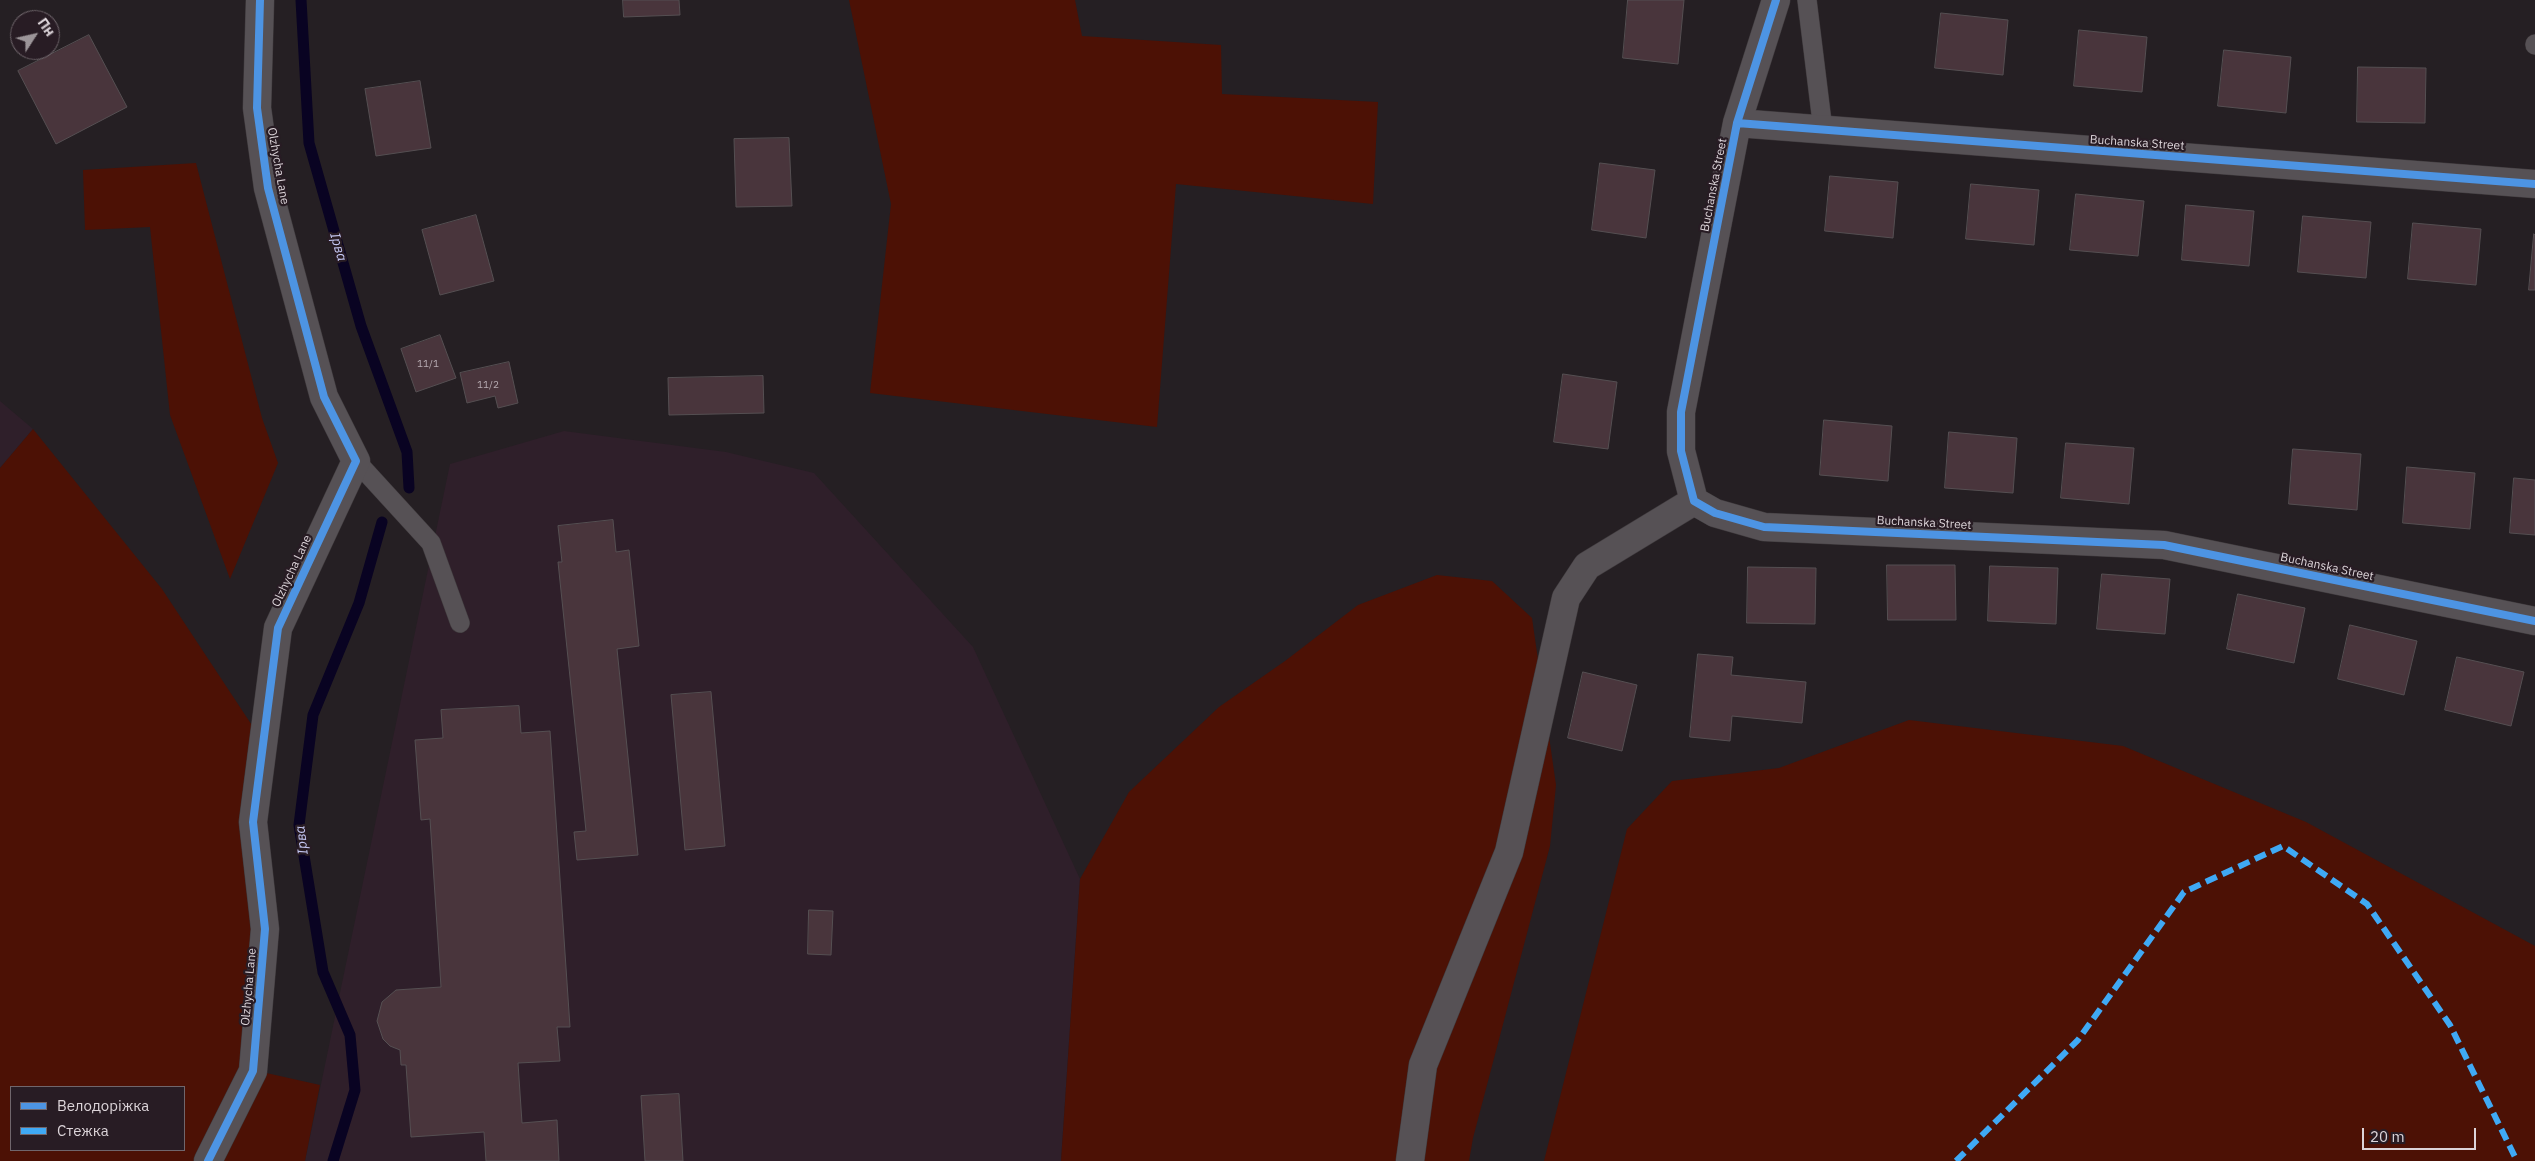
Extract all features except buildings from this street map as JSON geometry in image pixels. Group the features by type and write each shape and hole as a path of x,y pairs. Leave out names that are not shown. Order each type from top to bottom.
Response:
{"street":[{"name":"Olzhycha Lane","path":"208,1161 253,1071 265,929 253,822 278,628 356,460 324,397 268,188 257,108 260,0"},
{"name":"Buchanska Street","path":"1776,0 1737,123 1681,412 1681,451 1694,501 1715,513 1764,527 2164,545 2535,620"},
{"name":"Buchanska Street","path":"1737,123 2535,184"},
{"path":"1410,1161 1423,1064 1508,852 1566,598 1587,566 1694,501"}],"lane":[{"path":"1807,0 1823,130"},
{"path":"356,460 431,543 460,623"}],"shaded area":[{"path":"849,0 1075,0 1082,36 1221,45 1222,94 1378,102 1373,204 1176,184 1157,427 870,393 891,204"},
{"path":"196,163 262,418 278,463 230,579 170,415 150,227 85,230 83,170"},
{"path":"0,401 33,429 0,468"},
{"path":"33,429 162,589 263,742 253,1070 320,1085 305,1161 0,1161 0,468"},
{"path":"564,431 726,452 814,473 973,647 1080,879 1061,1161 305,1161 450,464"},
{"path":"1437,575 1492,581 1532,618 1556,785 1550,846 1473,1138 1469,1161 1061,1161 1080,879 1129,792 1219,707 1285,661 1358,605"},
{"path":"1909,720 2123,746 2306,822 2535,946 2535,1161 1544,1161 1627,829 1672,781 1779,768"}],"waterway":[{"name":"Ірва","path":"301,0 309,143 361,326 407,452 409,488"},
{"name":"Ірва","path":"333,1161 355,1090 350,1035 323,972 299,825 313,715 359,603 382,522"}],"marked path":[{"path":"1956,1161 2078,1040 2184,892 2283,846 2367,904 2450,1025 2517,1161"}],"cycle path":[{"path":"208,1161 253,1071 265,929 253,822 278,628 356,461 324,397 268,188 257,108 260,0"},
{"path":"1776,0 1737,123 1681,412 1681,451 1694,501 1715,513 1764,527 2164,545 2535,621"},
{"path":"1737,123 2535,184"}]}
